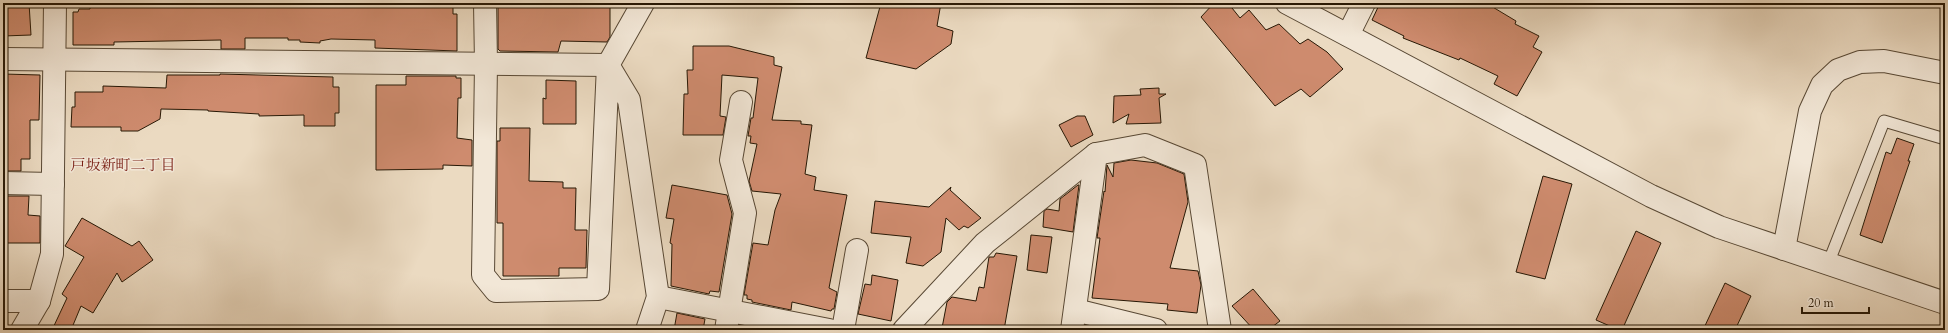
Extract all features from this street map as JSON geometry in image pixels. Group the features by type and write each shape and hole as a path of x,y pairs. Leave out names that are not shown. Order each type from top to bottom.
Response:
{"street":[{"path":"22,330 39,301 52,254 55,3"},
{"path":"485,3 486,64 483,275 496,291 598,289 608,65 643,3"},
{"path":"1287,3 1651,196 1719,227 1945,303"},
{"path":"1348,36 1364,3"},
{"path":"3,59 608,65"},
{"path":"1784,249 1810,111 1822,85 1838,70 1860,62 1884,61 1945,73"},
{"path":"608,65 629,100 658,297 648,330"},
{"path":"728,320 745,213 731,160 741,102"},
{"path":"904,330 985,244 1096,154 1145,145 1195,165 1220,330"},
{"path":"1096,154 1073,320 1156,330"},
{"path":"3,184 53,184"},
{"path":"843,330 857,250"},
{"path":"658,297 728,320 815,329"},
{"path":"3,301 39,301"}],"lane":[{"path":"1828,264 1884,121 1945,139"}],"building":[{"path":"29,3 31,35 3,36 3,4"},
{"path":"90,3 369,5 369,7 453,5 453,14 457,14 457,51 375,48 375,40 331,39 320,41 320,43 300,42 300,40 288,40 288,38 245,38 245,49 221,49 221,40 114,42 114,45 73,45 73,12 78,12 79,9 90,9"},
{"path":"881,3 941,3 937,26 953,31 951,44 916,69 866,58"},
{"path":"1214,3 1228,3 1240,18 1249,10 1266,30 1279,24 1300,44 1308,39 1327,52 1343,69 1310,97 1301,89 1275,106 1201,17"},
{"path":"1380,3 1486,3 1516,21 1515,24 1539,36 1533,47 1542,52 1517,96 1494,84 1498,76 1460,58 1459,60 1403,38 1404,36 1372,20"},
{"path":"498,5 610,7 610,37 607,42 561,41 558,52 500,51 498,49"},
{"path":"693,46 729,46 774,57 774,65 782,67 772,120 801,121 801,124 812,125 805,174 816,177 814,190 847,195 829,288 837,292 834,309 831,311 792,302 791,310 752,302 752,300 747,299 747,295 744,295 753,243 768,245 775,210 781,194 752,191 749,181 757,144 750,143 751,136 748,136 751,118 753,118 758,78 722,75 720,116 726,117 723,135 683,135 684,94 688,94 687,70 693,70"},
{"path":"3,74 40,75 39,120 30,120 30,159 21,159 21,171 3,171"},
{"path":"220,74 333,77 333,87 339,87 339,113 335,113 335,126 304,126 304,115 259,116 259,114 208,110 161,109 160,119 138,131 121,131 121,127 71,127 72,107 75,107 75,92 103,92 103,86 166,88 167,75"},
{"path":"406,76 456,76 456,78 461,78 461,98 458,98 457,138 472,140 472,166 443,165 443,169 376,170 376,85 406,85"},
{"path":"546,80 576,81 576,124 543,124 543,98 546,99"},
{"path":"1159,88 1159,94 1166,94 1159,98 1161,123 1126,124 1129,114 1113,123 1114,96 1141,95 1140,89"},
{"path":"1077,116 1085,116 1093,135 1071,147 1059,125"},
{"path":"500,128 530,128 529,181 563,182 563,188 576,188 575,230 587,230 586,268 559,268 559,276 503,276 503,223 497,223 497,141 500,141"},
{"path":"1897,138 1914,144 1908,161 1910,161 1882,243 1860,235 1886,152 1891,154"},
{"path":"1131,160 1157,163 1184,174 1188,202 1170,268 1198,271 1201,285 1197,313 1167,310 1168,304 1092,298 1100,238 1097,238 1104,191 1105,192 1107,165 1113,177 1114,163"},
{"path":"1543,176 1572,184 1545,279 1516,272"},
{"path":"672,185 727,195 732,214 719,292 710,291 709,294 671,286 672,244 670,243 674,219 666,218"},
{"path":"1078,185 1073,232 1043,227 1044,211 1047,209 1059,211 1060,199"},
{"path":"951,187 950,190 981,218 968,228 964,226 959,230 946,218 941,252 923,266 906,263 911,237 871,233 875,201 929,207"},
{"path":"3,196 29,196 28,215 40,216 40,243 3,243"},
{"path":"82,218 132,246 139,241 153,260 122,282 117,273 93,313 81,306 71,330 52,330 67,298 62,294 84,257 65,246"},
{"path":"1636,231 1661,243 1622,330 1619,330 1596,320"},
{"path":"1031,235 1052,237 1047,273 1027,270"},
{"path":"996,253 1017,256 1004,330 942,328 947,302 952,297 976,301 979,287 984,288 989,257 994,257"},
{"path":"872,275 898,280 891,321 858,314 865,284 871,285"},
{"path":"1725,283 1751,296 1735,330 1703,330"},
{"path":"1253,289 1280,321 1268,330 1254,330 1232,306"},
{"path":"677,313 705,319 703,330 674,330"}],"district":[{"name":"戸坂新町二丁目","path":"123,165"}]}
